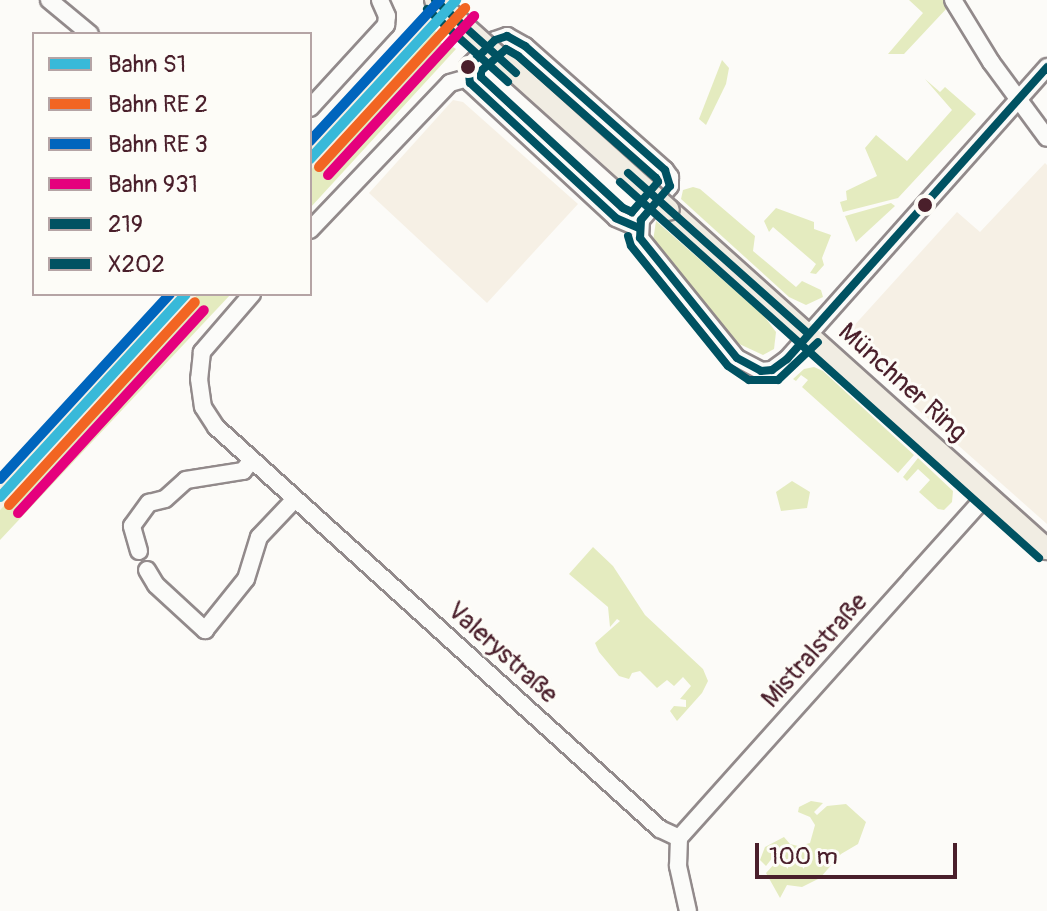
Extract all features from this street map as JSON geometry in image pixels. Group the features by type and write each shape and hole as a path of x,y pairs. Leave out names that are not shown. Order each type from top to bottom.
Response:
{"main road":[{"name":"Münchner Ring","path":"435,0 1047,549"}],"street":[{"path":"49,0 88,32"},
{"path":"312,106 386,25 387,16 380,0"},
{"path":"953,0 1044,133"},
{"path":"639,228 616,218 467,78 468,67 495,40 507,36 525,46 670,177 670,186 646,213 639,228 646,248 745,364 761,371 772,370 787,359 1022,105 1047,67"},
{"path":"312,228 450,83 467,78"},
{"name":"Valerystraße","path":"250,296 202,352 199,379 203,407 216,427 660,829 679,838"},
{"path":"139,551 132,526 149,503 165,499 186,480 243,471 252,460"},
{"name":"Mistralstraße","path":"679,838 986,496"},
{"path":"147,570 156,585 205,630 246,579 259,537 295,499"},
{"path":"679,838 678,866 688,911"}],"shaded area":[{"path":"439,0 462,0 312,169 312,135"},
{"path":"453,100 463,102 578,204 487,303 369,193"},
{"path":"1045,163 1047,524 908,401 851,329 957,212 980,232"},
{"path":"163,296 196,296 0,510 0,473"}],"green space":[{"path":"909,0 944,0 948,7 904,54 888,54 923,13"},
{"path":"435,31 439,34 436,38 449,50 453,47 456,49 312,206 312,169"},
{"path":"722,60 729,68 726,84 706,125 699,119"},
{"path":"925,79 940,92 945,87 976,114 898,198 843,212 840,202 847,200 846,191 877,176 865,148 876,135 907,161 952,110"},
{"path":"693,187 700,189 755,236 753,251 796,287 802,281 821,290 823,297 806,305 789,297 681,199 683,190"},
{"path":"891,203 895,206 856,242 845,216"},
{"path":"776,208 814,222 814,229 831,235 822,258 824,265 816,274 810,273 816,264 773,227 769,232 764,221"},
{"path":"656,221 764,316 776,332 774,349 763,355 735,342 653,241"},
{"path":"196,296 229,296 0,540 0,510"},
{"path":"814,367 823,371 914,455 898,473 802,387 808,380 801,375 796,381 793,379 804,369"},
{"path":"918,458 953,491 952,502 944,510 938,509 919,492 930,480 918,469 907,481 903,477"},
{"path":"792,481 810,492 807,508 781,511 776,492"},
{"path":"593,547 613,566 645,615 703,669 708,681 702,693 677,721 670,711 674,706 686,707 686,700 680,699 691,686 683,677 674,686 667,680 657,688 640,671 632,673 629,679 619,676 599,652 595,643 620,621 617,619 610,627 608,607 569,574"},
{"path":"811,801 823,803 814,812 817,815 827,806 846,804 866,822 858,844 841,854 820,878 802,887 787,885 780,898 766,873 777,861 773,857 766,866 760,860 765,847 784,837 790,844 798,846 810,843 815,825 810,817 798,812 799,807"}],"rail line":[{"name":"S1","path":"312,157 456,0"},
{"name":"931","path":"328,175 474,16"},
{"name":"S1","path":"0,497 184,296"},
{"name":"931","path":"18,513 204,310"}],"transit line":[{"name":"219","path":"435,0 516,73"},
{"path":"312,139 440,0"},
{"path":"319,167 465,8"},
{"name":"X202","path":"427,9 508,82"},
{"name":"219","path":"639,228 616,218 470,83 468,67 495,40 507,36 525,46 665,170 670,186 641,220 640,238 737,358 761,371 772,370 787,359 1047,67"},
{"name":"X202","path":"506,49 518,56 656,178 658,182 632,212 623,208 481,77 481,71 506,49"},
{"name":"219","path":"628,173 809,334"},
{"name":"X202","path":"620,182 1039,558"},
{"name":"X202","path":"628,236 631,246 728,366 749,380 778,380 818,342"},
{"path":"0,479 168,296"},
{"path":"9,505 195,302"}]}
